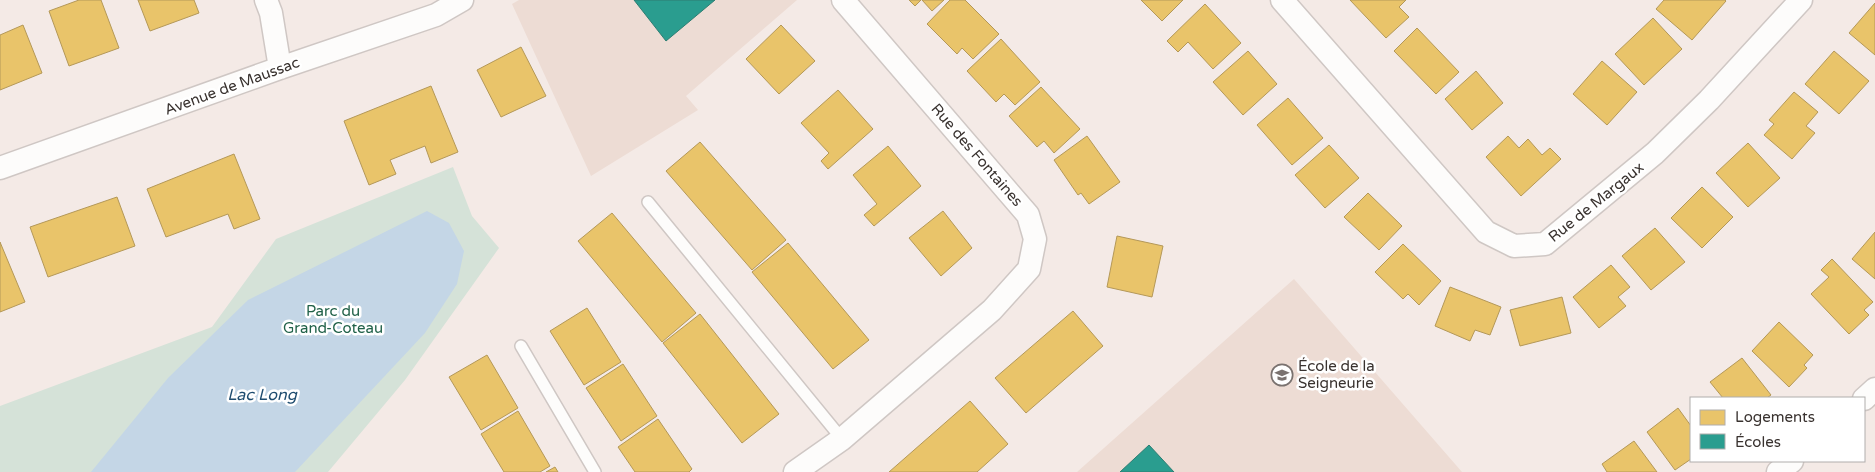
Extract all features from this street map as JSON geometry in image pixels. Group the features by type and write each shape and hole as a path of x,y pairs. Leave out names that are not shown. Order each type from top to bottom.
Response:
{"street":[{"path":"266,0 271,14 280,68"},
{"name":"Avenue de Maussac","path":"0,168 280,68 436,15 462,0"},
{"name":"Rue des Fontaines","path":"795,472 842,439 992,310 1029,269 1035,239 1028,215 843,0"},
{"name":"Rue de Margaux","path":"1282,0 1486,232 1514,246 1545,244 1655,153 1709,100 1801,0"},
{"path":"1865,399 1875,389"},
{"path":"1778,472 1791,462"}],"lane":[{"path":"648,202 842,439"},
{"path":"521,346 595,472"}],"shaded area":[{"path":"519,0 797,0 686,96 698,110 591,176 512,4"},
{"name":"École de la Seigneurie","path":"1294,279 1462,472 1077,472"}],"green space":[{"name":"Lac Long","path":"453,167 472,216 499,248 405,380 328,472 0,472 0,406 212,327 276,239"}],"water":[{"name":"Lac Long","path":"427,211 449,223 464,251 457,284 425,333 295,472 91,472 168,378 248,300"}],"building: Logements":[{"path":"79,0 101,0 119,48 69,66 49,11"},
{"path":"138,0 194,0 199,13 150,31"},
{"path":"909,0 921,0 915,6"},
{"path":"922,0 944,0 932,11"},
{"path":"950,0 965,0 999,34 973,59 962,48 957,54 927,24"},
{"path":"1141,0 1183,0 1162,21"},
{"path":"1350,0 1406,0 1399,7 1409,17 1386,38"},
{"path":"1664,0 1726,1 1692,40 1656,9"},
{"path":"1875,3 1875,55 1849,33"},
{"path":"1205,4 1241,43 1213,69 1188,42 1178,52 1167,41"},
{"path":"1653,18 1682,49 1644,85 1615,54"},
{"path":"23,25 42,73 0,90 0,35"},
{"path":"781,25 815,61 779,94 746,59"},
{"path":"1417,28 1459,72 1436,94 1394,51"},
{"path":"1001,39 1040,82 1015,105 1004,94 996,102 967,71"},
{"path":"521,47 546,96 501,117 477,70"},
{"path":"1248,51 1277,84 1243,115 1213,82"},
{"path":"1834,51 1869,81 1839,114 1805,84"},
{"path":"1602,61 1637,92 1607,125 1573,94"},
{"path":"1476,71 1503,103 1472,130 1445,99"},
{"path":"431,86 458,152 431,163 425,146 390,160 396,174 369,185 344,121"},
{"path":"1041,87 1080,129 1054,153 1044,141 1037,147 1009,116"},
{"path":"838,90 873,129 828,169 821,161 829,153 801,123"},
{"path":"1794,92 1818,112 1806,126 1815,133 1792,159 1764,135 1774,124 1769,120"},
{"path":"1288,98 1323,138 1292,165 1257,125"},
{"path":"1087,136 1120,182 1089,204 1081,193 1078,195 1054,160"},
{"path":"1508,136 1519,148 1528,139 1542,155 1550,148 1561,159 1521,196 1486,157"},
{"path":"700,142 786,240 752,270 666,171"},
{"path":"1748,143 1780,178 1748,207 1716,173"},
{"path":"1329,145 1359,178 1325,208 1295,175"},
{"path":"888,146 921,186 874,226 864,215 877,204 853,175"},
{"path":"234,154 260,219 234,229 228,214 166,237 147,189"},
{"path":"1702,187 1733,217 1702,248 1671,218"},
{"path":"1368,193 1402,226 1379,250 1344,217"},
{"path":"117,197 135,246 48,277 30,227"},
{"path":"943,211 972,248 941,276 909,238"},
{"path":"612,213 696,313 662,342 578,241"},
{"path":"1655,228 1685,262 1651,290 1622,256"},
{"path":"1875,232 1875,279 1852,259"},
{"path":"1117,236 1163,246 1152,297 1107,287"},
{"path":"0,242 25,302 0,312"},
{"path":"788,243 869,340 833,369 752,272"},
{"path":"1403,244 1441,281 1419,305 1408,294 1403,299 1375,272"},
{"path":"1832,259 1873,302 1864,310 1869,315 1849,334 1811,294 1829,277 1821,270"},
{"path":"1611,265 1630,287 1618,297 1626,306 1599,328 1573,297"},
{"path":"1450,287 1501,307 1490,335 1475,330 1470,341 1435,326"},
{"path":"1562,297 1571,333 1520,346 1510,310"},
{"path":"587,308 621,362 584,385 550,331"},
{"path":"1073,311 1103,346 1026,413 995,378"},
{"path":"700,314 779,414 742,443 663,343"},
{"path":"1779,322 1813,355 1804,365 1807,368 1789,387 1752,351"},
{"path":"487,355 518,408 481,430 449,377"},
{"path":"1742,358 1771,395 1768,397 1722,397 1710,382"},
{"path":"623,364 657,416 621,441 586,388"},
{"path":"970,401 1008,444 977,472 889,472"},
{"path":"1678,408 1690,425 1690,460 1675,470 1647,432"},
{"path":"518,411 550,466 540,472 504,472 481,434"},
{"path":"658,419 692,469 689,472 635,472 618,447"},
{"path":"1634,441 1657,472 1607,472 1602,464"},
{"path":"555,467 558,472 546,472"}],"building: Écoles":[{"path":"634,0 715,0 666,41"},
{"path":"1149,445 1174,472 1120,472"}],"place":[{"name":"École de la Seigneurie","path":"1282,375"}],"park label":[{"name":"Parc du Grand-Coteau","path":"333,320"}]}
